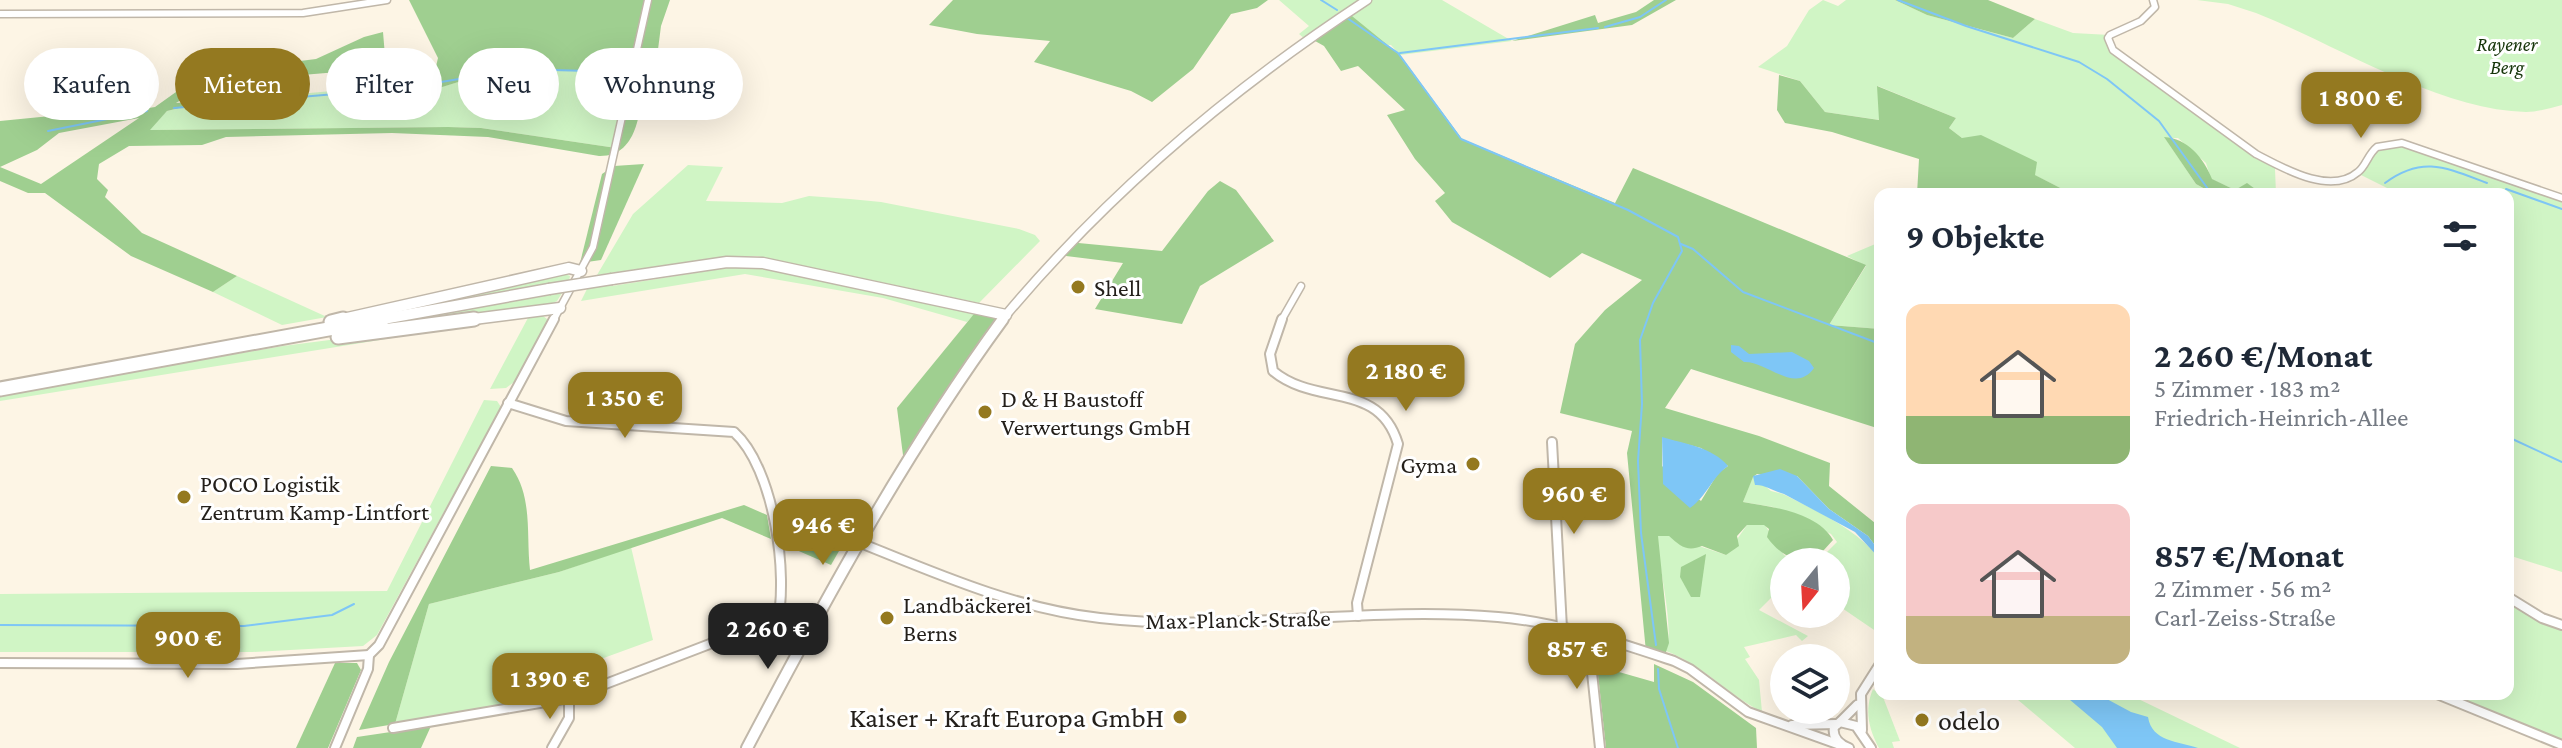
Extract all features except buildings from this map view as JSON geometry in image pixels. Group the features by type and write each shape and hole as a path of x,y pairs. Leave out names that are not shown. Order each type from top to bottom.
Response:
{"highway":[{"path":"0,389 549,289 727,262 763,263 1006,315"},
{"path":"243,347 309,328 569,268 581,271"},
{"path":"243,347 560,308"}],"main road":[{"path":"747,748 858,542 951,392 1006,315 1062,249 1160,151 1267,66 1367,0"}],"street":[{"path":"0,14 303,13 387,0"},
{"path":"335,748 368,669 369,655 379,645 581,271 597,235 648,0"},
{"path":"2153,0 2155,7 2149,15 2110,35 2108,38 2113,50 2256,154 2280,166 2339,181 2359,172 2372,151 2381,144 2408,144 2562,198"},
{"path":"1301,286 1273,345 1270,362 1275,373 1299,387 1369,404 1391,418 1397,430 1398,444 1357,603 1358,616"},
{"path":"508,403 525,404 562,421 734,432 742,437 753,454 768,498 783,590 777,625"},
{"path":"1552,442 1562,628"},
{"name":"Max-Planck-Straße","path":"858,542 903,561 1051,610 1097,618 1227,623 1442,614 1499,617 1562,628 1690,669 1748,712 1770,721"},
{"path":"2514,601 2542,618 2562,625"},
{"path":"393,728 569,698 741,632 777,625 809,630"},
{"path":"1588,635 1600,748"},
{"path":"0,663 237,664 369,655"},
{"path":"1850,712 1857,705 1864,682 1874,671"},
{"path":"552,748 569,718 569,698"},
{"path":"2452,700 2562,745"},
{"path":"1857,705 1866,739"},
{"path":"1850,723 1866,739"},
{"path":"1777,724 1847,747"},
{"path":"1782,724 1804,727 1830,724"},
{"path":"1839,724 1834,735 1847,747"},
{"path":"1858,748 1866,739"}],"green space":[{"path":"409,0 670,0 661,26 658,48 575,48 575,70 559,71 559,48 458,48 458,82 442,87 442,48 433,48"},
{"path":"953,0 1268,0 1257,8 1231,14 1193,69 1152,102 1131,91 1034,62 1050,41 977,34 929,25"},
{"path":"1279,0 1442,0 1512,41 1400,55 1391,45 1305,39 1299,34 1309,26"},
{"path":"1654,0 1676,0 1632,25 1512,41 1595,15 1598,23 1636,12"},
{"path":"1823,0 1838,6 1846,0 1895,0 1927,15 2013,38 2035,19 2073,33 2110,35 2113,50 2255,154 2280,166 2275,169 2276,188 2253,188 2247,184 2231,188 2211,179 2206,163 2178,138 2165,138 2196,184 2203,188 2060,188 1962,138 1949,128 1956,118 1878,86 1880,120 1825,112 1800,81 1758,67 1787,46 1809,10"},
{"path":"1895,0 1988,0 2035,19 2013,38 1927,15"},
{"name":"Rayener Berg","path":"2197,0 2562,0 2562,105 2526,112 2458,100 2388,74 2256,13 2228,4"},
{"path":"1347,12 1400,55 1462,139 1615,203 1633,168 1866,265 1829,325 1874,329 1874,427 1691,369 1665,408 1759,436 1830,463 1829,486 1874,522 1874,544 1868,536 1829,509 1797,476 1757,474 1743,502 1805,517 1826,531 1833,540 1826,548 1777,548 1767,537 1769,529 1764,525 1747,525 1737,536 1739,546 1726,555 1702,546 1688,548 1669,536 1658,536 1669,643 1664,658 1646,652 1627,453 1632,431 1560,413 1575,344 1605,310 1642,280 1582,253 1550,278 1452,222 1435,201 1445,193 1415,159 1387,115 1405,110 1358,66 1341,71 1324,46 1308,37","holes":["1662,438 1701,448 1728,466 1718,473 1701,501 1662,466"]},
{"path":"383,32 384,48 340,48 364,37"},
{"path":"326,54 326,73 310,74 310,60"},
{"path":"575,69 575,120 622,120 616,148 481,128 149,130 167,111 175,109 175,120 310,120 310,93 326,92 326,120 442,120 442,87 458,82 458,120 559,120 559,70"},
{"path":"1779,75 1800,81 1825,112 1879,120 1877,86 1956,118 1949,128 1962,138 1981,135 2037,162 2035,175 2060,188 1917,188 1919,159 1832,132 1785,123 1777,110"},
{"path":"175,93 175,109 167,111 159,120 159,104"},
{"path":"128,120 59,133 37,150 0,167 0,121"},
{"path":"136,120 159,120 150,130 481,128 616,148 622,120 638,120 623,148 613,154 599,156 488,137 392,133 226,137 202,145 129,146 99,164 97,179 108,190 105,197 142,233 237,276 213,292 131,256 45,193 28,193 0,181 0,167 41,184"},
{"path":"2164,137 2180,141 2194,150 2212,179 2231,188 2203,188 2196,184"},
{"path":"2393,142 2562,198 2562,572 2514,557 2514,188 2387,188 2357,173 2372,151"},
{"path":"644,164 601,260 580,263 602,174 614,166"},
{"path":"688,165 723,167 706,201 782,203 809,196 881,202 1019,229 1035,235 1040,241 979,303 757,256 713,258 597,275 633,214"},
{"path":"1220,181 1236,190 1274,241 1200,286 1182,324 1095,309 1123,263 1058,255 1068,242 1162,251 1208,191"},
{"path":"1874,245 1874,329 1829,325 1866,266 1847,256"},
{"path":"740,266 761,267 862,290 979,309 967,322 883,298 745,274 581,301 590,283 612,286"},
{"path":"565,274 570,276 569,281 389,313"},
{"path":"237,276 327,317 282,325 213,292"},
{"path":"562,293 557,301 549,305 345,331"},
{"path":"978,309 1006,315 904,463 897,408"},
{"path":"539,313 547,319 547,323 514,382 506,388 490,389 529,316 0,401 0,394 283,346"},
{"path":"484,400 497,401 501,407 377,635 363,646 252,652 0,652 0,594 387,591"},
{"path":"491,466 512,468 519,480 526,504 530,570 744,505 767,515 771,539 722,518 559,572 429,604 395,724 359,730 389,662"},
{"path":"1753,476 1771,491 1823,514 1859,538 1874,552 1874,630 1850,614 1850,548 1831,548 1837,542 1831,534 1773,507 1743,502"},
{"path":"775,518 843,544 831,565 778,542"},
{"path":"1747,525 1765,525 1780,548 1770,548 1770,599 1759,610 1770,616 1770,628 1793,628 1808,636 1802,641 1796,635 1744,647 1750,657 1745,659 1759,680 1762,712 1692,664 1666,651 1669,627 1657,536 1669,536 1726,555"},
{"path":"631,547 653,640 568,671 569,690 395,724 429,604 559,572"},
{"path":"1706,554 1700,597 1691,597 1680,577 1681,567"},
{"path":"2514,600 2562,625 2562,745 2452,700 2514,700"},
{"path":"1595,647 1611,652 1612,670 1654,682 1654,664 1693,682 1756,728 1757,748 1606,748"},
{"path":"335,663 357,663 361,670 328,748 296,748"},
{"path":"1873,689 1874,700 1884,700 1900,741 1892,742 1894,748 1879,748 1869,719"},
{"path":"2018,700 2140,700 2240,748 2075,748"},
{"path":"431,726 421,748 353,748 357,737"}],"water":[{"path":"1731,345 1739,346 1749,354 1792,352 1809,361 1814,368 1806,375 1790,378 1744,362 1731,352"},
{"path":"1662,437 1706,450 1728,466 1690,508 1663,484"},
{"path":"1780,469 1797,476 1829,509 1868,536 1874,544 1874,553 1855,532 1784,494 1755,485 1753,476"},
{"path":"2070,700 2109,700 2148,717 2150,725 2160,736 2198,748 2117,748 2102,727"}],"waterway":[{"path":"1321,0 1337,10"},
{"path":"1605,27 1640,17 1666,0"},
{"path":"1898,0 1966,26 2079,62 2107,79 2159,121 2207,188"},
{"path":"1347,18 1398,53 1461,139 1628,210 1678,237 1682,251 1653,303 1640,340 1642,404 1638,461 1641,533 1656,645"},
{"path":"1400,53 1598,28"},
{"path":"174,108 405,88 519,69 575,71"},
{"path":"48,131 102,120"},
{"path":"2385,183 2399,174 2423,167 2447,169 2487,183"},
{"path":"2514,192 2562,209"},
{"path":"1681,244 1693,249 1743,292 1874,342"},
{"path":"2514,440 2562,462"},
{"path":"0,625 244,626 332,615 354,604"},
{"path":"1658,669 1659,689 1678,748"}],"place":[{"name":"Shell","path":"1078,287"},
{"name":"D & H Baustoff Verwertungs GmbH","path":"985,412"},
{"name":"Gyma","path":"1473,464"},
{"name":"POCO Logistik Zentrum Kamp-Lintfort","path":"184,497"},
{"name":"Landbäckerei Berns","path":"887,618"},
{"name":"Kaiser + Kraft Europa GmbH","path":"1180,717"},
{"name":"odelo","path":"1922,720"}]}
